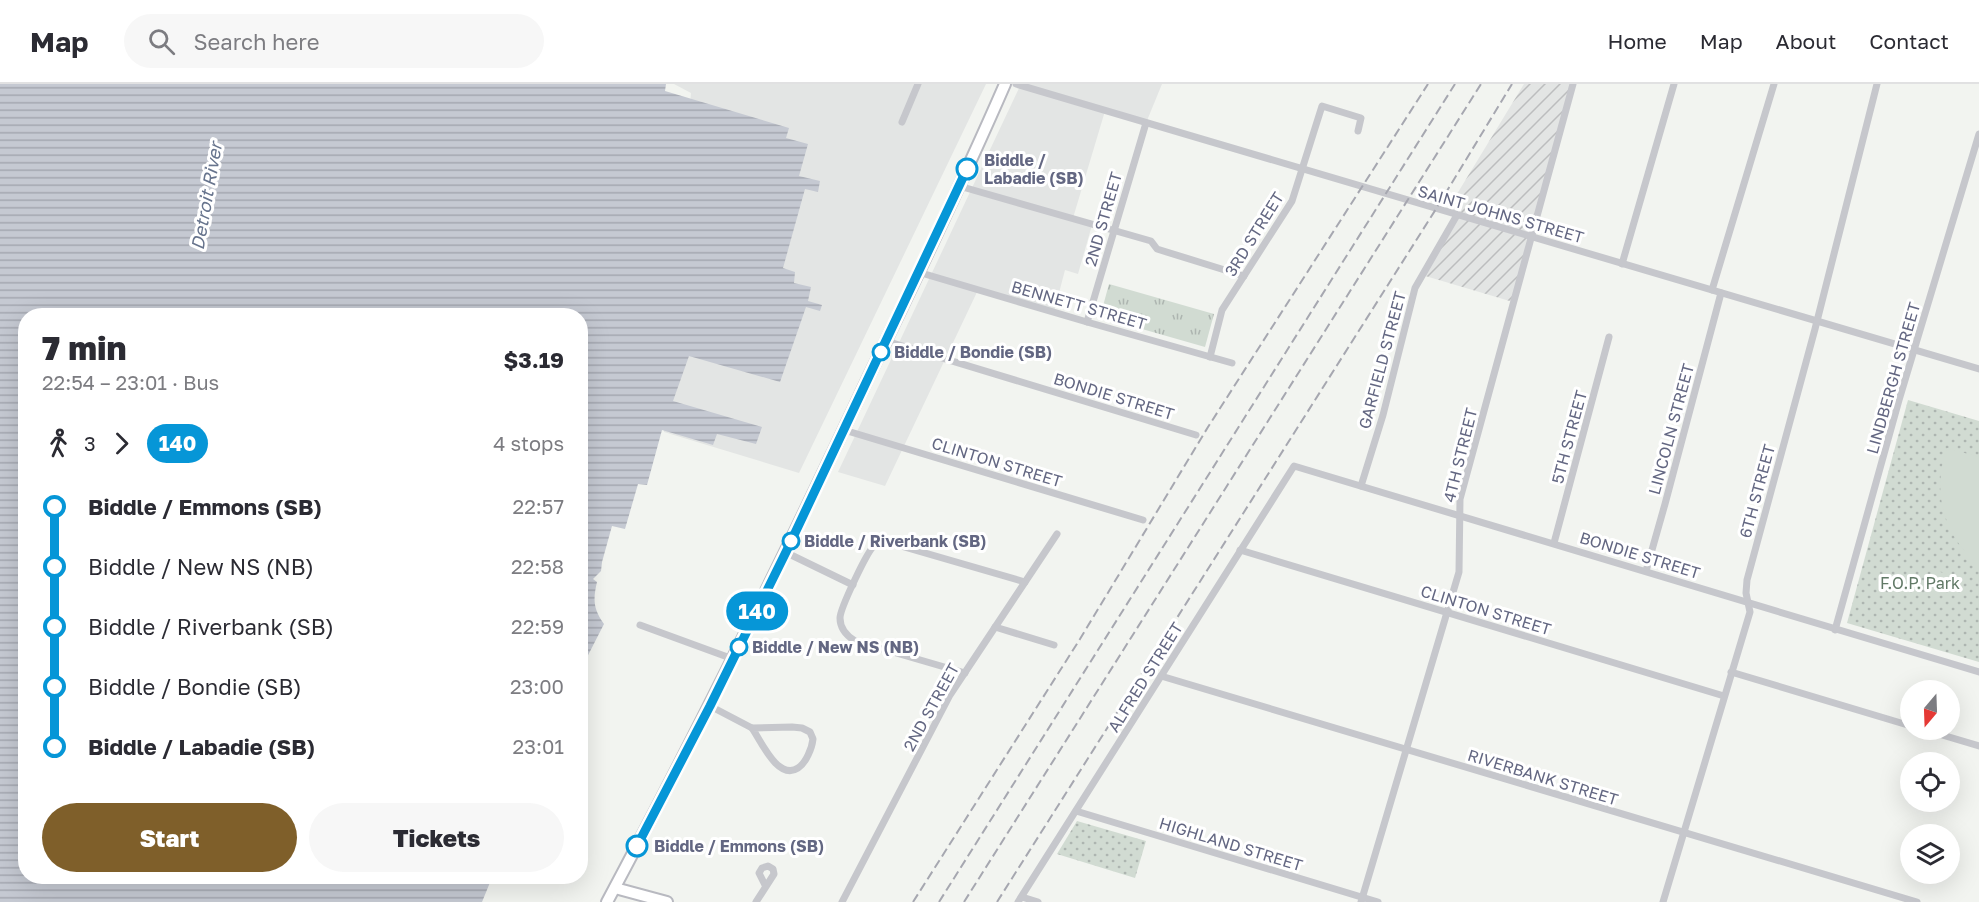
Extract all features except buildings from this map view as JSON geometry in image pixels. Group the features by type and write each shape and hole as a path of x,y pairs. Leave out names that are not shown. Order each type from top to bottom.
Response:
{"main road":[{"path":"607,902 710,706 786,552 1005,84"},
{"path":"615,888 667,902"}],"street":[{"path":"902,122 918,84"},
{"name":"SAINT JOHNS STREET","path":"1016,84 1979,369"},
{"name":"4TH STREET","path":"1362,900 1459,572 1460,499 1573,84"},
{"path":"1622,264 1674,84"},
{"path":"1712,290 1774,84"},
{"name":"6TH STREET","path":"1663,902 1750,612 1746,593 1747,580 1876,84"},
{"name":"3RD STREET","path":"1210,357 1222,310 1289,206 1322,105 1361,118 1358,131"},
{"name":"2ND STREET","path":"1087,322 1146,123"},
{"name":"LINDBERGH STREET","path":"1835,630 1914,350 1979,134"},
{"path":"959,186 1151,241 1157,249 1244,276"},
{"name":"GARFIELD STREET","path":"1361,486 1383,416 1415,288 1457,215"},
{"name":"BENNETT STREET","path":"918,272 1232,363"},
{"name":"LINCOLN STREET","path":"1646,571 1721,293"},
{"name":"5TH STREET","path":"1554,543 1610,337"},
{"name":"BONDIE STREET","path":"886,341 1196,435"},
{"name":"CLINTON STREET","path":"844,430 1143,520"},
{"name":"BONDIE STREET","path":"1294,466 1979,672"},
{"name":"ALFRED STREET","path":"1020,899 1294,466"},
{"name":"2ND STREET","path":"842,902 950,695 1057,534"},
{"path":"965,673 851,639 843,630 840,619 843,606 871,549 875,545 888,543 1025,582"},
{"name":"CLINTON STREET","path":"1240,550 1724,696"},
{"path":"786,552 853,585"},
{"path":"640,625 733,659"},
{"path":"995,627 1054,645"},
{"path":"1731,672 1900,723"},
{"name":"RIVERBANK STREET","path":"1161,676 1917,902"},
{"path":"710,706 753,728 802,728 813,736 813,743 803,764 790,771 784,770 772,759 753,728"},
{"path":"1959,740 1979,746"},
{"name":"HIGHLAND STREET","path":"1076,811 1362,900 1378,902"},
{"path":"756,902 765,885"},
{"path":"1020,899 1038,902"}],"shaded area":[{"path":"674,84 986,84 799,473 664,432 691,93"},
{"path":"1021,84 1162,84 1146,123 1105,111 1073,218 1092,225 1078,274 1065,270 1054,312 978,290 885,486 838,472"},
{"path":"1524,84 1573,84 1513,302 1422,275 1457,215 1446,212"}],"green space":[{"path":"1109,284 1214,314 1205,347 1100,317"},
{"name":"F.O.P. Park","path":"1908,400 1979,421 1979,662 1847,623"},
{"path":"1947,448 1979,457 1979,566 1957,541 1944,512 1940,481"},
{"path":"1932,569 1946,574 1938,599 1924,594"},
{"path":"1077,821 1146,841 1135,878 1057,854"}],"water":[{"name":"Detroit River","path":"0,84 666,84 665,91 789,128 786,138 808,144 799,176 820,181 818,192 805,189 783,268 795,272 794,283 811,287 808,301 822,305 820,311 806,307 780,382 689,356 673,401 762,427 756,444 717,434 713,445 662,430 647,485 638,484 625,529 612,526 601,571 593,579 597,582 596,609 604,624 588,655 588,308 18,308 18,884 489,884 482,902 0,902"}],"railway":[{"path":"913,902 1080,639 1208,427 1428,84"},
{"path":"939,902 1455,84"},
{"path":"964,902 1481,84"},
{"path":"997,902 1436,209 1512,84"}],"bus line":[{"name":"140","path":"637,846 710,706 786,552 967,169"}],"place":[{"name":"Biddle / Labadie (SB)","path":"967,169"},
{"name":"Biddle / Bondie (SB)","path":"881,352"},
{"name":"Biddle / Riverbank (SB)","path":"791,541"},
{"name":"Biddle / New NS (NB)","path":"739,647"},
{"name":"Biddle / Emmons (SB)","path":"637,846"}]}
